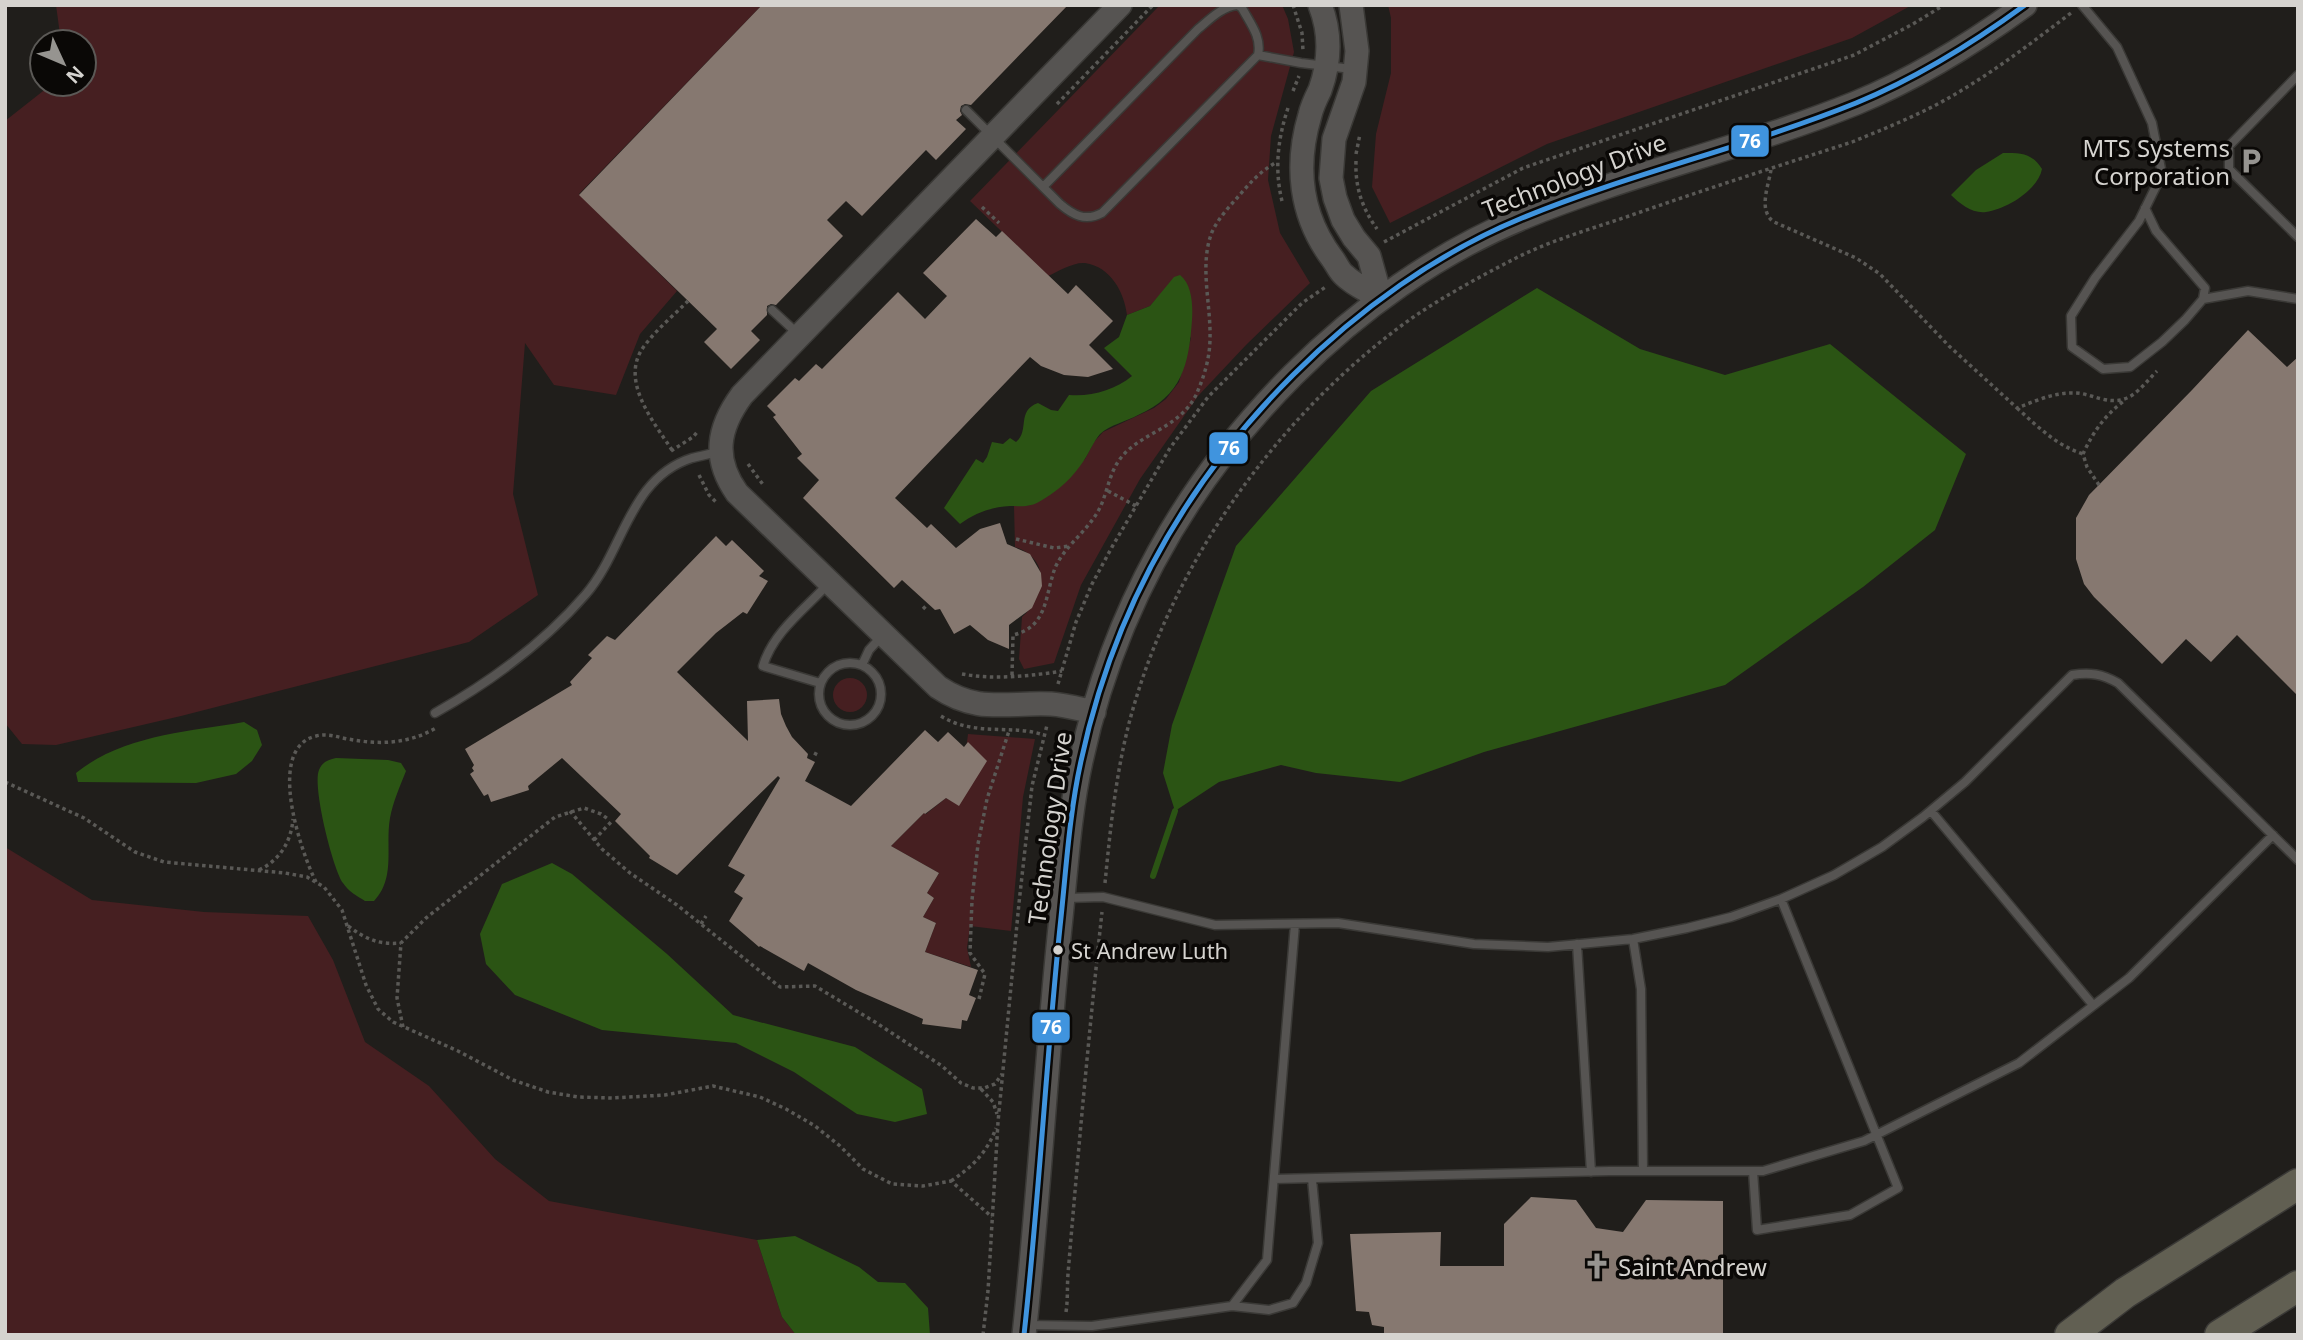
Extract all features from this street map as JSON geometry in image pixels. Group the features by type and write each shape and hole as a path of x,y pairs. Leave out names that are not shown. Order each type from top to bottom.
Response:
{"highway":[{"path":"2070,1335 2125,1293 2298,1184"},
{"path":"2220,1335 2298,1286"}],"street":[{"path":"1320,5 1327,34 1326,66 1302,146 1302,182 1314,228 1324,248 1344,275 1381,299"},
{"path":"1351,5 1357,51 1355,70 1349,100 1334,139 1331,178 1343,220 1369,256 1381,299"},
{"name":"Technology Drive","path":"1025,1330 1063,898 1080,762 1102,683 1130,608 1166,537 1210,470 1262,407 1318,351 1381,299 1447,256 1518,219 1595,190 1791,127 1858,102 1950,55 2025,5"},
{"path":"1094,712 1052,704 967,703 938,687 737,494 721,461 721,452 724,427 731,410 742,395 1116,7"}],"lane":[{"path":"2082,5 2117,47 2152,122 2162,174 2145,208 2139,221 2095,278 2071,316 2072,347 2103,369 2130,367 2162,342 2203,299 2205,288 2156,231 2145,208"},
{"path":"966,110 1043,187 1072,213 1085,218 1102,213 1258,55 1258,36 1242,8 1231,6 1198,29 1043,187"},
{"path":"1258,55 1355,70"},
{"path":"2298,75 2229,146 2229,169 2298,237"},
{"path":"2203,299 2248,290 2298,299"},
{"path":"772,310 799,336"},
{"path":"435,713 496,676 527,653 567,616 591,588 608,562 633,509 648,486 669,469 691,458 721,452"},
{"path":"820,683 763,666 768,650 777,638 830,582"},
{"path":"862,665 869,650 884,635"},
{"path":"837,665 862,665 875,675 880,685 879,706 864,722 854,726 844,725 827,716 821,708 818,698 820,683 828,671 837,665"},
{"path":"1063,898 1103,897 1215,925 1338,923 1474,944 1548,947 1633,939 1720,920 1781,899 1834,875 1882,847 1965,782 2072,675 2088,673 2104,675 2118,683 2298,860"},
{"path":"1931,811 2093,1005"},
{"path":"1274,1179 1763,1171 1864,1141 2019,1063 2129,978 2273,835"},
{"path":"1753,1171 1757,1230 1850,1215 1898,1188 1781,899"},
{"path":"1232,1306 1267,1260 1295,924"},
{"path":"1633,939 1641,989 1643,1171"},
{"path":"1577,944 1591,1172"},
{"path":"1025,1330 1092,1326 1232,1306 1269,1310 1293,1303 1306,1283 1318,1243 1312,1178"}],"path":[{"path":"1048,113 1153,5"},
{"path":"1382,245 1385,240 1523,168 1854,55 1944,5"},
{"path":"1065,1326 1086,1064 1103,897 1116,786 1125,741 1135,702 1183,585 1232,503 1274,447 1348,371 1412,318 1518,257 1594,228 1852,142 1932,107 2024,50 2071,13"},
{"path":"1361,132 1356,152 1356,177 1360,199 1377,229"},
{"path":"1012,675 1013,635 1032,627 1040,615 1048,597 1055,568 1063,553 1090,525 1108,491 1121,457 1176,419 1189,406 1204,375 1210,351 1207,254 1212,233 1224,213 1262,170 1277,162"},
{"path":"1771,168 1764,208 1766,217 1856,258 1880,274 1949,346 2051,439 2065,448 2083,454"},
{"path":"982,206 999,223"},
{"path":"688,301 644,346 635,371 636,385 643,404 672,450 698,431"},
{"path":"2099,485 2087,467 2083,454 2099,425 2113,409 2137,392 2157,371"},
{"path":"2017,408 2063,393 2077,393 2115,402 2126,399"},
{"path":"1189,406 1196,412"},
{"path":"747,464 758,481 768,490"},
{"path":"1108,491 1136,506"},
{"path":"1016,539 1054,548 1071,545"},
{"path":"923,609 928,604"},
{"path":"954,670 964,675 1038,675 1062,671"},
{"path":"316,883 309,867 289,793 289,774 293,758 301,744 313,736 326,734 365,743 408,740 422,736 439,726 435,713"},
{"path":"979,999 985,974 970,953 969,933 978,844 987,799 1009,731"},
{"path":"814,753 820,756"},
{"path":"5,782 84,818 135,852 164,862 307,877 324,887 342,911 366,985 378,1009 393,1023 458,1051 513,1080 548,1092 578,1097 612,1098 665,1094 713,1086 760,1097 815,1126 863,1169 892,1184 923,1186 951,1181 976,1162 991,1142 998,1122 997,1108 980,1088"},
{"path":"403,1027 397,998 401,943 426,918 555,817 570,811 591,809 609,820 594,840"},
{"path":"570,811 594,840 630,873 677,905 780,987 815,986 875,1021 942,1066 961,1083 973,1088 995,1084 1003,1072"},
{"path":"257,871 274,861 287,843 292,833 294,813"},
{"path":"701,924 706,916"},
{"path":"346,925 374,942 401,943"},
{"path":"951,1181 992,1217"}],"shaded area":[{"path":"56,5 762,5 579,194 677,291 640,334 616,395 554,385 525,343 513,494 538,595 469,642 181,716 56,745 22,744 5,723 5,121 34,98 98,98 98,28 59,28"},
{"path":"1160,5 1282,5 1288,19 1294,52 1271,136 1268,180 1280,233 1310,283 1198,396 1140,479 1081,585 1054,663 1024,669 1019,659 1022,617 1036,598 1041,578 1035,560 1015,547 1014,506 1031,505 1085,459 1103,432 1154,408 1166,399 1179,382 1191,338 1158,297 1150,306 1127,315 1115,282 1094,265 1076,264 1048,276 970,201"},
{"path":"1388,5 1912,5 1852,38 1547,144 1390,223 1372,187 1376,134 1391,73 1391,18"},
{"path":"2003,153 2025,155 2042,169 2035,184 2028,191 2012,203 1986,212 1972,210 1951,195 1976,170"},
{"path":"1180,275 1189,289 1192,320 1185,364 1174,388 1153,407 1100,434 1075,473 1043,499 1029,506 990,509 960,524 944,508 976,459 983,463 992,442 1003,444 1010,438 1016,442 1031,406 1038,403 1058,411 1069,395 1102,391 1132,376 1104,348 1119,337 1127,315 1150,306 1174,277"},
{"path":"1537,288 1640,349 1725,375 1830,344 1966,454 1935,530 1863,587 1725,685 1484,752 1400,782 1316,773 1281,765 1219,782 1175,811 1163,773 1172,725 1236,546 1371,391"},
{"path":"850,678 862,683 867,695 862,707 850,712 838,707 833,695 838,683"},
{"path":"244,722 257,730 262,745 252,761 236,774 196,783 78,782 76,773 114,750 156,737"},
{"path":"968,734 1035,739 1023,797 1011,931 970,926 967,948 971,967 925,952 936,923 923,917 934,898 927,893 939,873 891,846 924,813 946,798 959,805"},
{"path":"336,758 388,760 401,763 406,771 390,818 385,882 374,901 365,901 345,886 329,845 318,792 318,779 322,765"},
{"path":"5,847 92,900 204,912 308,916 333,960 365,1042 429,1086 495,1159 549,1201 757,1240 782,1317 796,1335 5,1335"},
{"path":"552,863 572,874 667,954 733,1015 855,1047 922,1089 927,1114 895,1122 857,1114 794,1072 736,1043 602,1030 515,995 486,964 480,934 502,884"},
{"path":"795,1236 859,1267 878,1282 905,1283 928,1308 930,1335 796,1335 782,1317 757,1240"}],"building":[{"path":"762,5 1068,5 971,105 961,106 962,115 956,120 966,129 936,160 926,150 862,216 846,201 827,220 843,236 776,305 767,306 767,315 751,331 760,340 731,369 704,342 717,329 579,195"},
{"path":"976,219 996,237 1002,231 1068,294 1076,285 1113,321 1089,345 1113,369 1088,377 1064,375 1041,366 1030,357 895,498 927,528 931,524 956,548 980,529 1000,523 1007,544 1030,554 1041,573 1042,586 1032,608 1009,625 1009,649 988,640 970,625 954,634 940,609 935,610 902,580 894,588 803,498 819,480 797,458 802,454 767,406 795,378 799,381 816,364 822,369 898,292 925,319 947,296 923,273"},
{"path":"2248,330 2287,367 2298,357 2298,696 2237,635 2211,662 2186,639 2162,664 2094,597 2084,584 2076,559 2076,518 2089,495"},
{"path":"716,536 726,546 732,540 764,571 759,576 768,581 747,614 743,612 716,633 677,672 748,741 747,701 779,699 781,714 792,737 808,754 807,758 815,762 805,781 851,806 925,730 938,742 948,732 964,747 968,742 987,761 959,806 946,798 924,813 891,846 939,873 927,893 934,898 923,917 936,923 925,952 978,970 969,995 976,998 967,1021 962,1020 961,1029 922,1024 923,1019 856,990 808,963 804,971 759,947 729,921 743,898 734,892 745,875 728,866 780,778 778,776 677,875 649,858 615,821 621,814 562,758 528,786 529,790 491,802 488,794 484,796 470,774 474,771 474,765 465,749 572,685 570,682 592,658 588,655 607,636 615,640"},
{"name":"Saint Andrew","path":"1531,1197 1576,1200 1596,1228 1623,1232 1646,1200 1723,1201 1723,1335 1384,1335 1384,1327 1372,1325 1369,1312 1356,1311 1350,1234 1441,1232 1440,1266 1504,1266 1504,1224"}],"waterway":[{"path":"1153,876 1175,811"}],"transit line":[{"name":"76","path":"1024,1335 1066,865 1081,761 1095,706 1134,602 1187,505 1219,460 1254,416 1344,328 1400,285 1460,248 1490,232 1563,202 1856,103 1944,59 2025,5"}],"place":[{"name":"MTS Systems Corporation","path":"2251,161"},
{"name":"St Andrew Luth","path":"1058,950"},
{"name":"Saint Andrew","path":"1597,1266"}]}
